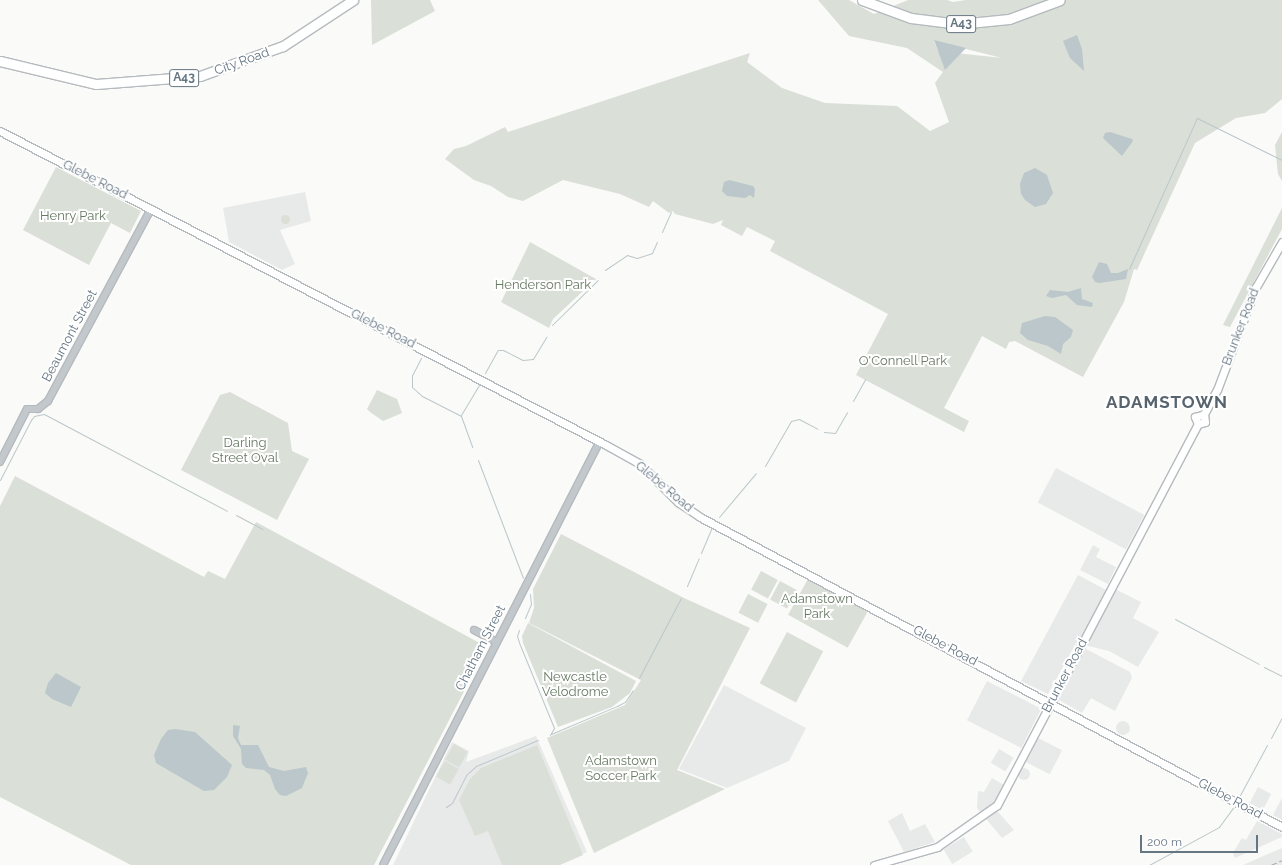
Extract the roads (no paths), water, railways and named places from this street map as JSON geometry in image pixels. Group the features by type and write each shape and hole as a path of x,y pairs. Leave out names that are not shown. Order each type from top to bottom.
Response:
{"highway":[{"name":"City Road","path":"0,61 96,84 200,76 283,46 352,0"},
{"name":"A43","path":"862,0 911,18 959,24 1009,19 1060,0"}],"main road":[{"name":"Glebe Road","path":"0,131 640,464 678,502 700,516 1282,827"},
{"name":"Brunker Road","path":"874,865 937,847 992,810 1051,703 1198,424 1195,417 1204,414 1217,390 1256,287 1282,242"}],"street":[{"name":"Beaumont Street","path":"0,462 27,409 38,409 48,401 151,209"},
{"name":"Chatham Street","path":"383,865 599,442"},
{"path":"474,630 497,642"}],"waterway":[{"path":"1129,269 1197,118 1282,160"},
{"path":"662,232 671,212"},
{"path":"605,270 627,255 637,258 652,253 657,242"},
{"path":"552,325 598,280"},
{"path":"485,373 498,350 503,350 523,360 533,359 546,337"},
{"path":"421,358 412,376 412,387 422,396 461,416 472,447"},
{"path":"853,401 865,379"},
{"path":"461,415 479,385"},
{"path":"824,432 835,433 847,412"},
{"path":"0,480 31,420 34,416 44,414 227,511"},
{"path":"765,466 791,421 799,419 818,429"},
{"path":"478,460 523,578"},
{"path":"719,517 756,473"},
{"path":"236,515 262,529"},
{"path":"701,553 711,529"},
{"path":"687,586 699,558"},
{"path":"525,618 531,604 530,594"},
{"path":"639,678 681,598"},
{"path":"1175,619 1259,664"},
{"path":"519,630 517,636 520,645 554,728 550,735"},
{"path":"1264,667 1282,676"},
{"path":"551,734 625,702 633,690"},
{"path":"1271,738 1282,717"},
{"path":"446,807 452,803 466,775 476,766 538,740"},
{"path":"1239,797 1267,745"},
{"path":"1149,865 1219,827 1233,808"}],"railway":[{"path":"1271,865 1282,860"}],"district":[{"name":"ADAMSTOWN","path":"1167,403"}],"park label":[{"name":"Henry Park","path":"73,216"},
{"name":"Henderson Park","path":"543,285"},
{"name":"O'Connell Park","path":"903,361"},
{"name":"Darling Street Oval","path":"245,452"},
{"name":"Adamstown Park","path":"817,608"},
{"name":"Newcastle Velodrome","path":"575,686"},
{"name":"Adamstown Soccer Park","path":"621,770"}]}
